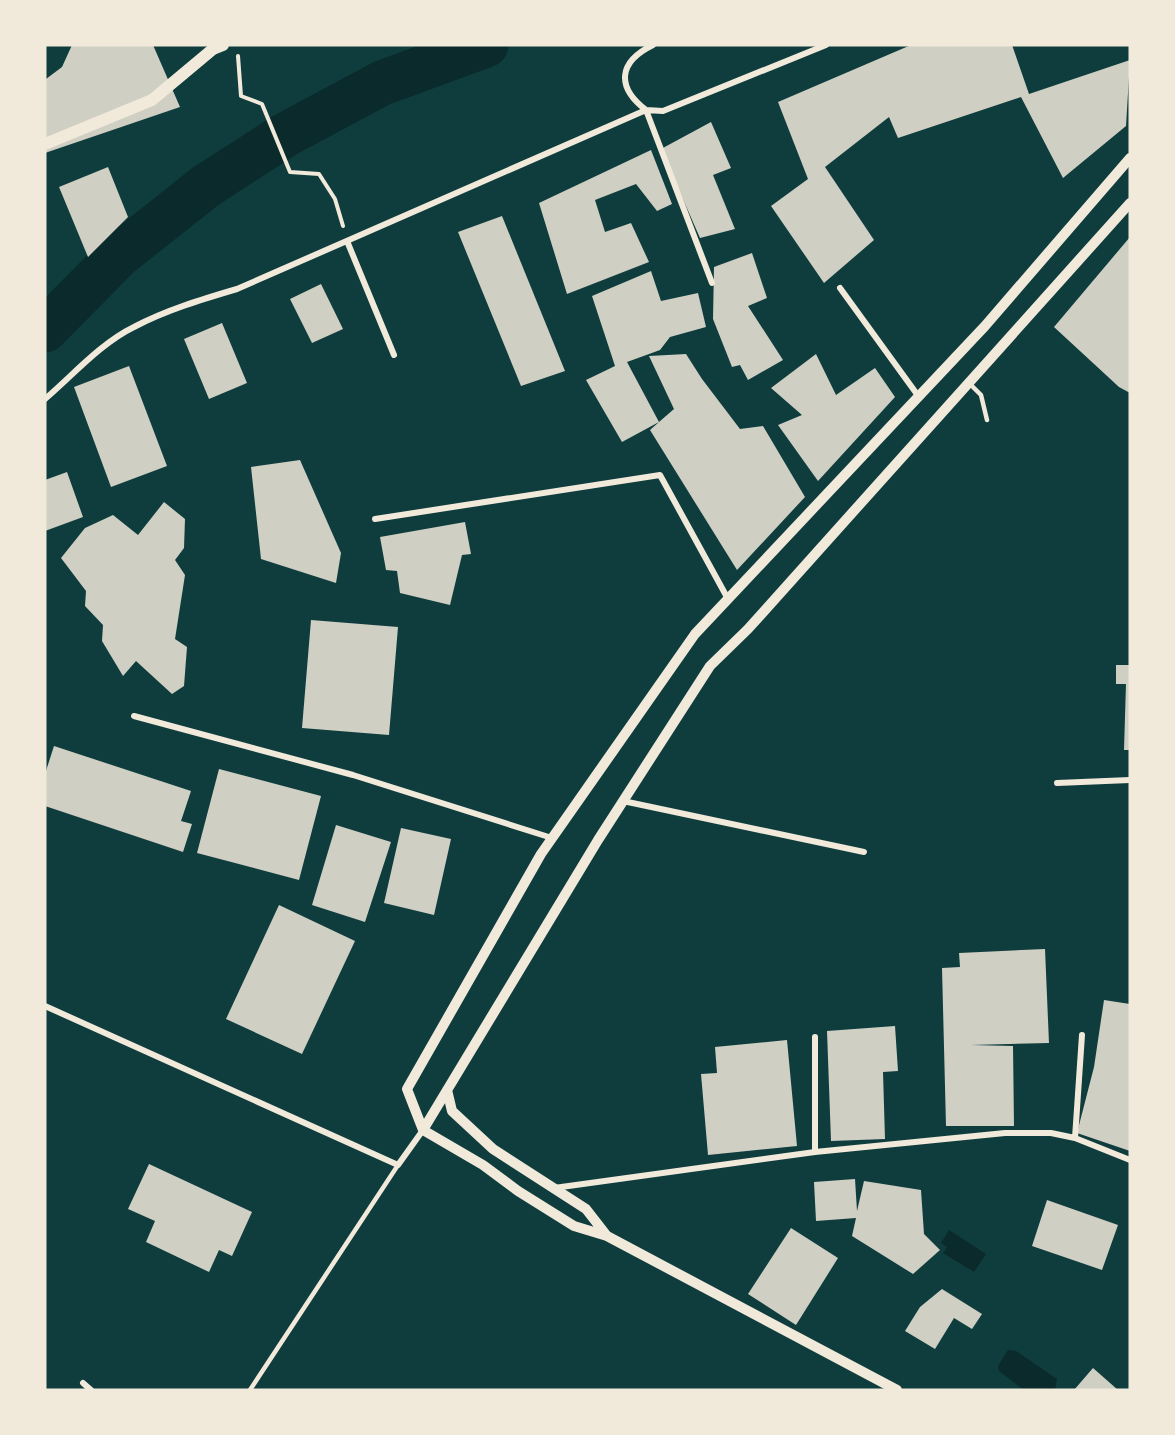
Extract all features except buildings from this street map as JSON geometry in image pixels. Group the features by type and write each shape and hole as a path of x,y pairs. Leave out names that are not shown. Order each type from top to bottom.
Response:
{"main road":[{"path":"45,144 153,100 213,49 223,45"}],"street":[{"path":"653,45 635,58 625,70 624,86 633,100 646,110 712,283"},
{"path":"45,399 116,338 135,326 191,303 237,289 646,110 663,111 826,45"},
{"path":"897,1390 607,1236 574,1226 483,1166 423,1130 407,1089 553,838 695,634 985,326 1130,158"},
{"path":"45,1006 398,1165 423,1130 623,801 710,666 748,628 869,490 969,383 1130,203"},
{"path":"347,241 394,354"},
{"path":"840,288 919,397"},
{"path":"375,519 660,475 728,600"},
{"path":"134,716 353,775 553,838"},
{"path":"1057,783 1130,780"},
{"path":"623,801 864,852"},
{"path":"1075,1138 1082,1035"},
{"path":"814,1037 816,1152"},
{"path":"447,1090 452,1111 493,1149 586,1209 607,1236"},
{"path":"554,1188 816,1152 1005,1133 1051,1133 1075,1138 1130,1160"},
{"path":"83,1383 91,1390"}],"lane":[{"path":"969,383 981,395 987,420"},
{"path":"250,1390 398,1165"}],"path":[{"path":"237,45 241,96 262,104 290,172 319,174 335,199 347,241"}],"water":[{"path":"949,1230 986,1254 974,1272 943,1253 947,1247 941,1243"},
{"path":"1008,1350 1016,1351 1057,1379 1055,1390 1024,1390 999,1371 998,1366"}],"waterway":[{"path":"45,330 119,255 206,186 285,135 382,83 486,45"}]}
